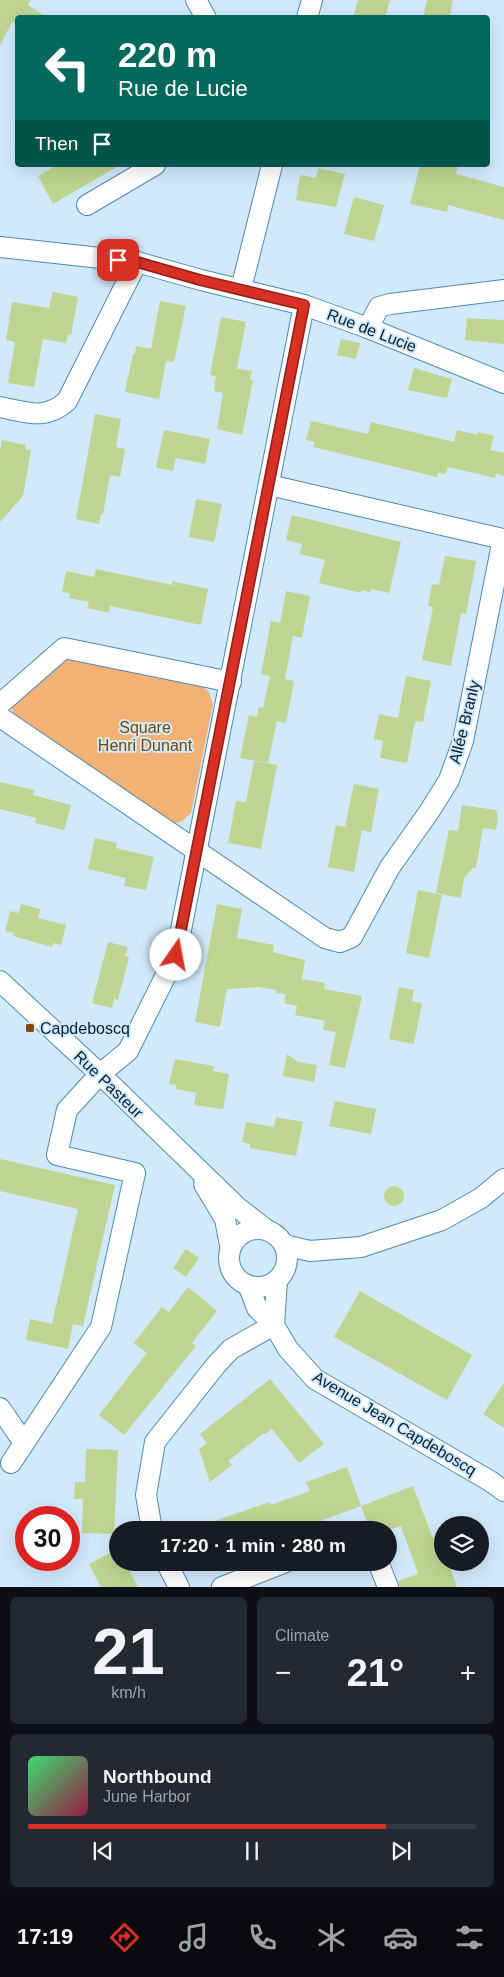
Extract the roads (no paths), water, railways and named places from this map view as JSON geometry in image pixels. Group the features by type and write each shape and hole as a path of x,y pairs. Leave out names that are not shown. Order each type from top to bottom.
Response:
{"street":[{"path":"196,0 204,15"},
{"path":"308,15 312,0"},
{"path":"88,205 152,167"},
{"path":"241,289 272,167"},
{"name":"Rue de Lucie","path":"0,247 137,262 200,280 304,305 368,328 504,383"},
{"path":"0,407 40,415 56,410 66,401 137,262"},
{"path":"368,328 379,307 504,290"},
{"path":"11,1463 101,1327 135,1173 57,1155 67,1110 100,1074 128,1051 176,955 304,305"},
{"name":"Allée Branly","path":"197,853 325,938 340,942 352,937 390,867 449,780 463,741 503,539 269,485"},
{"path":"0,704 64,648 231,682"},
{"path":"0,717 197,853"},
{"name":"Rue Pasteur","path":"0,981 100,1074 237,1207 264,1228"},
{"name":"Rue Pasteur","path":"195,1167 225,1219 230,1245"},
{"path":"284,1245 310,1251 361,1247 442,1220 481,1198 504,1179"},
{"path":"150,1521 146,1495 155,1442 231,1349 274,1325 282,1273 288,1254 282,1240 264,1228 242,1232 230,1245 228,1263 236,1278 249,1286 264,1287 282,1273 310,1251"},
{"name":"Avenue Jean Capdeboscq","path":"249,1286 257,1308 274,1325 288,1349 314,1379 490,1481 504,1491"},
{"path":"0,1408 24,1443"},
{"path":"171,1571 180,1587"},
{"path":"222,1587 263,1571"},
{"path":"382,1571 388,1587"}],"place":[{"name":"Capdeboscq","path":"30,1028"}],"park label":[{"name":"Square Henri Dunant","path":"145,736"}]}
